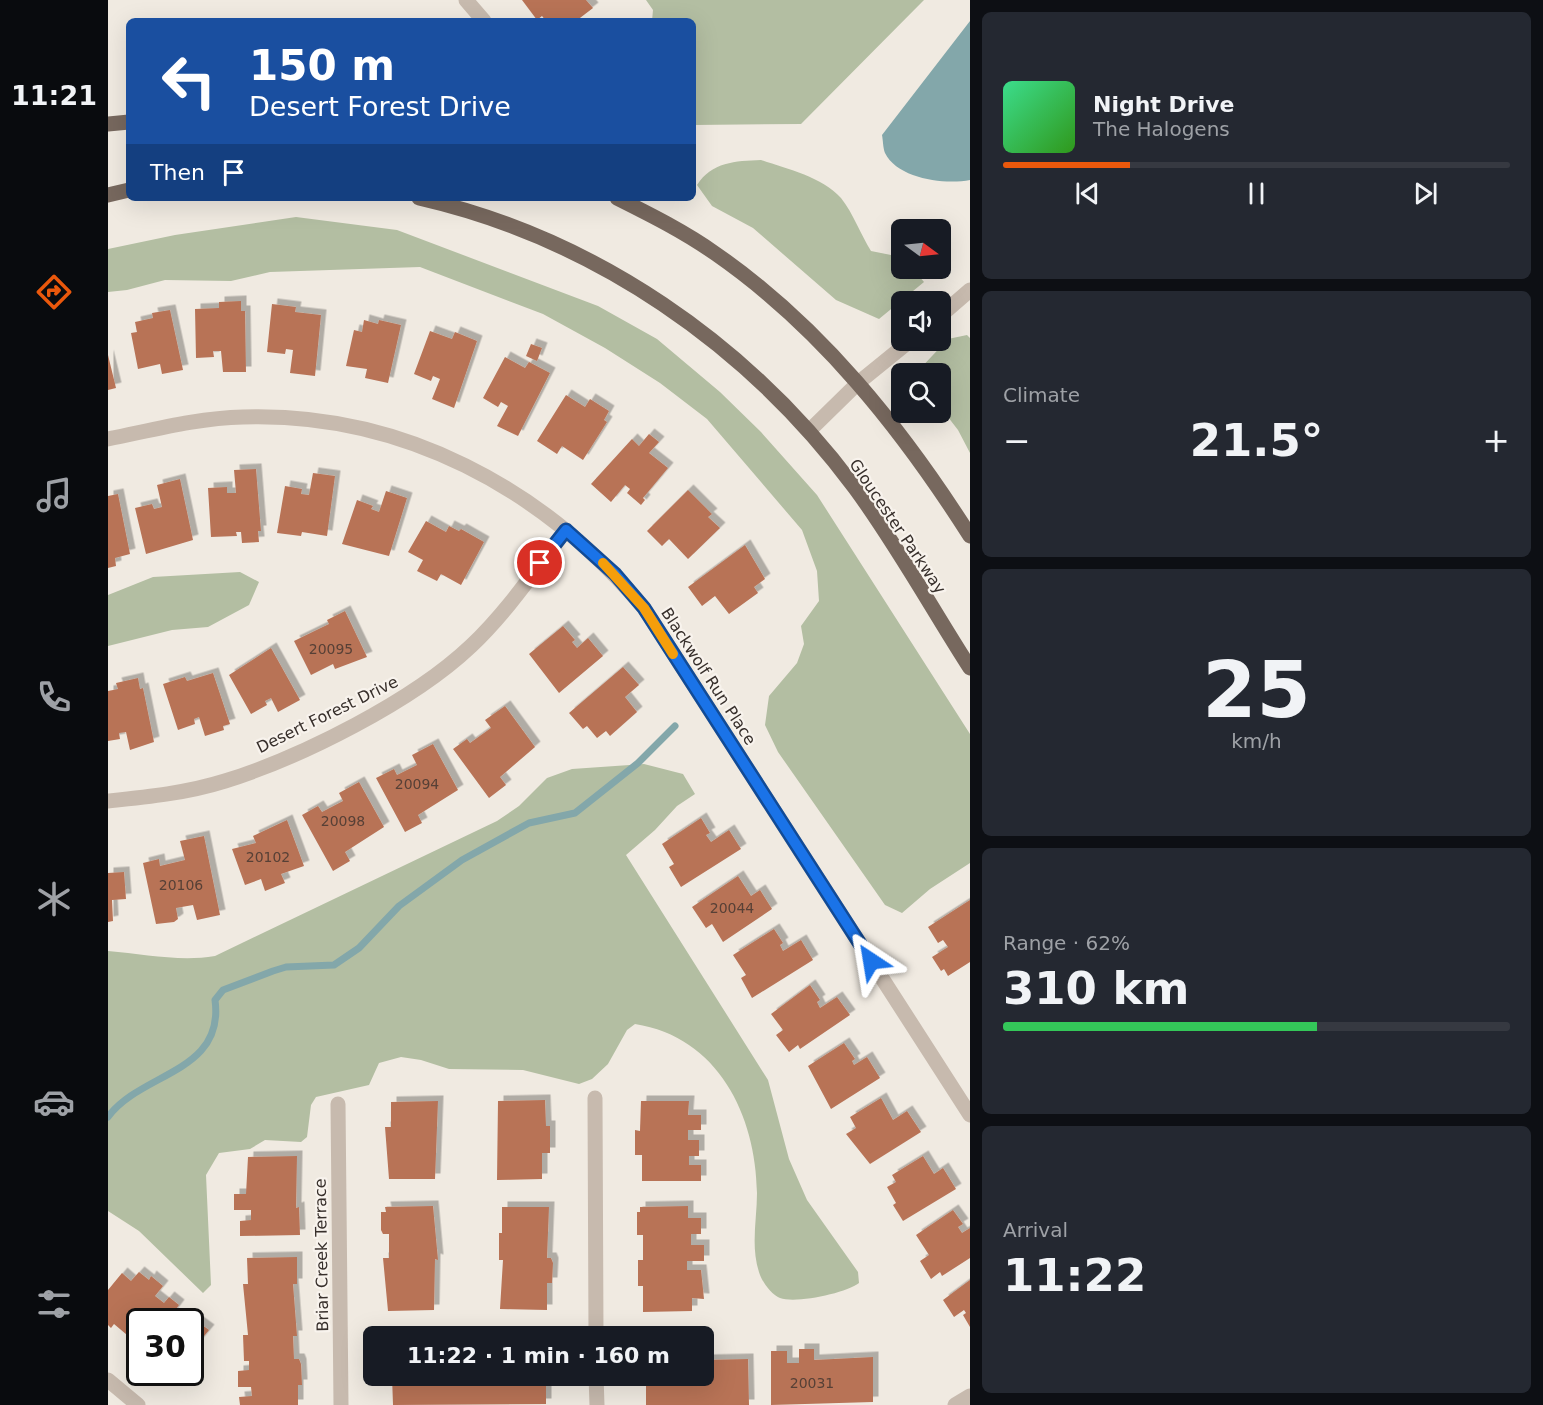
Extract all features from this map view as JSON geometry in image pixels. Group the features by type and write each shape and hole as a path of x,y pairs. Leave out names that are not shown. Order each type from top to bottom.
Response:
{"main road":[{"path":"108,124 126,122"},
{"path":"108,195 126,191"},
{"name":"Gloucester Parkway","path":"429,201 514,225 599,265 663,303 750,370 809,431 856,489 970,668"},
{"path":"623,201 671,226 716,254 809,332 858,383 904,439 970,536"}],"street":[{"path":"466,0 481,18"},
{"path":"951,306 970,290"},
{"path":"809,431 858,383 897,351"},
{"name":"Blackwolf Run Place","path":"108,439 202,420 243,417 329,421 384,435 458,461 498,482 541,509 615,574 644,608 970,1115"},
{"name":"Desert Forest Drive","path":"108,801 182,792 225,781 303,750 411,693 472,645 501,613 566,530"},
{"path":"595,1098 596,1326"},
{"name":"Briar Creek Terrace","path":"338,1104 341,1405"},
{"path":"108,1380 138,1405"},
{"path":"596,1386 597,1405"},
{"path":"956,1405 970,1396"}],"green space":[{"path":"646,0 924,0 801,124 696,125 696,18 652,18 653,10"},
{"path":"761,160 804,174 824,184 841,198 871,251 891,255 891,279 921,279 924,282 913,291 891,291 891,309 879,319 836,300 753,228 712,206 697,185 703,177 717,167 742,161"},
{"path":"296,217 397,230 598,306 657,339 720,392 761,432 817,495 970,734 970,863 930,889 902,913 885,905 778,752 765,725 769,696 797,663 804,644 801,626 819,601 817,571 802,530 707,419 660,383 605,348 543,314 420,267 270,272 231,281 165,280 127,290 108,292 108,249 175,235"},
{"path":"967,335 970,338 970,453 951,421 951,363 925,363 937,351 951,351 951,338"},
{"path":"240,572 259,582 249,605 208,627 172,630 108,646 108,595 153,577"},
{"path":"644,764 683,774 695,794 677,806 655,830 626,855 768,1080 789,1159 807,1200 858,1272 859,1283 833,1294 797,1300 780,1298 768,1288 760,1275 755,1255 757,1193 755,1164 740,1109 727,1084 710,1063 689,1045 664,1032 635,1024 627,1030 608,1064 592,1079 579,1084 523,1070 449,1069 421,1060 401,1057 379,1063 369,1085 316,1097 311,1105 307,1137 301,1142 265,1140 250,1149 219,1153 206,1175 211,1285 203,1293 139,1231 108,1211 108,951 175,958 215,956 497,821 519,806 547,778 572,769"}],"water":[{"path":"970,21 970,180 936,181 911,174 891,162 885,153 882,135"}],"building":[{"path":"522,0 586,0 593,8 580,18 544,18 542,16 536,18"},
{"path":"241,301 241,311 245,311 246,372 223,372 221,351 213,351 214,357 196,358 195,309 219,308 219,302"},
{"path":"272,304 296,307 295,312 321,315 315,376 290,373 293,350 286,349 285,354 267,352"},
{"path":"170,310 183,370 162,374 160,364 138,369 131,333 137,332 135,322 153,318 152,313"},
{"path":"364,320 378,324 379,320 401,325 388,383 365,378 367,369 346,366 354,330 362,332"},
{"path":"430,331 452,339 455,332 477,341 454,408 432,399 440,379 433,376 431,381 414,374"},
{"path":"531,344 542,348 537,361 526,356"},
{"path":"108,355 116,388 108,390"},
{"path":"505,357 525,368 529,362 550,373 518,436 497,426 508,406 501,402 498,407 483,398"},
{"path":"566,395 585,407 590,399 609,411 604,420 607,422 583,460 562,446 557,454 537,441"},
{"path":"649,434 659,442 649,453 668,468 643,498 645,500 641,505 627,493 630,489 625,485 611,502 591,484 632,439 639,446"},
{"path":"256,469 261,531 258,531 259,542 242,543 241,532 236,532 237,536 211,537 208,488 227,487 227,493 236,493 234,470"},
{"path":"313,473 335,476 327,536 302,532 301,536 277,533 285,486 302,489 301,494 309,495"},
{"path":"180,479 193,540 146,554 135,508 152,504 154,509 162,507 157,485"},
{"path":"688,490 712,514 708,517 720,528 688,559 669,539 662,546 647,531"},
{"path":"386,491 407,498 389,556 342,544 357,500 373,506 371,509 379,512"},
{"path":"118,494 130,554 115,558 116,566 108,568 108,496"},
{"path":"426,521 446,532 449,526 459,531 461,529 484,542 461,585 441,574 437,581 417,571 423,560 408,552"},
{"path":"745,545 765,579 754,587 758,593 729,614 715,596 702,606 688,587"},
{"path":"345,611 367,657 335,669 333,664 311,675 294,641 329,624 327,620"},
{"path":"563,626 575,640 572,642 577,648 588,638 603,656 559,693 529,654"},
{"path":"271,648 300,700 278,712 271,698 265,701 267,705 251,714 229,675"},
{"path":"623,667 639,685 625,697 637,712 610,736 606,731 597,738 587,726 583,729 569,713"},
{"path":"213,673 230,724 223,726 224,730 205,736 199,717 194,719 195,724 178,730 163,684 185,677 187,681"},
{"path":"138,678 140,689 143,688 154,742 130,750 126,732 119,733 120,739 108,741 108,691 118,689 116,683"},
{"path":"505,706 535,747 500,777 506,785 489,798 453,749 467,739 470,743 491,728 485,720"},
{"path":"433,744 458,790 418,815 422,823 405,832 376,778 394,769 397,775 417,765 412,755"},
{"path":"359,782 384,827 345,852 350,861 333,871 302,815 318,806 322,812 343,801 339,793"},
{"path":"701,818 710,833 706,835 711,842 729,830 741,849 681,887 669,867 674,864 662,844"},
{"path":"287,820 304,866 281,874 285,883 265,891 261,879 245,885 232,849 256,843 253,836"},
{"path":"204,836 220,915 197,920 193,905 176,908 178,919 174,922 156,924 143,863 159,859 160,866 185,860 180,841"},
{"path":"124,872 126,899 112,900 113,921 108,922 108,873"},
{"path":"738,876 751,896 760,890 772,909 723,942 712,924 706,928 692,907"},
{"path":"970,900 970,962 948,976 944,969 941,971 932,957 948,947 943,940 938,943 928,927"},
{"path":"774,929 783,943 780,945 783,951 801,940 813,960 752,998 741,978 746,975 733,955"},
{"path":"810,985 820,1000 817,1002 820,1008 837,997 850,1015 800,1049 798,1045 789,1052 776,1035 783,1030 771,1014"},
{"path":"844,1043 855,1059 852,1061 854,1065 867,1057 880,1078 831,1109 808,1066"},
{"path":"881,1098 893,1120 907,1111 921,1132 870,1164 846,1134 856,1128 850,1117"},
{"path":"545,1100 546,1126 550,1126 550,1153 542,1153 542,1179 497,1180 498,1101"},
{"path":"438,1101 435,1179 389,1179 385,1127 391,1127 391,1102"},
{"path":"641,1101 689,1101 688,1115 701,1115 701,1130 688,1130 688,1140 699,1140 699,1156 689,1156 689,1165 701,1165 701,1181 642,1181 642,1155 635,1155 635,1130 640,1131"},
{"path":"297,1156 296,1208 299,1207 300,1235 240,1236 240,1221 251,1220 251,1210 234,1210 234,1194 246,1194 248,1157"},
{"path":"923,1156 934,1174 943,1168 956,1189 903,1221 893,1205 896,1203 887,1187 896,1182 892,1175"},
{"path":"433,1206 438,1260 435,1259 434,1310 388,1311 383,1258 389,1258 389,1234 383,1234 381,1230 381,1212 386,1212 385,1207"},
{"path":"688,1206 688,1218 701,1218 701,1234 691,1234 691,1245 704,1245 704,1261 687,1261 687,1270 701,1270 704,1299 692,1298 692,1311 643,1312 643,1286 638,1286 638,1260 643,1260 643,1235 637,1235 637,1212 640,1212 640,1207"},
{"path":"502,1207 549,1207 547,1258 551,1258 553,1263 552,1283 547,1283 547,1310 500,1309 503,1260 499,1260 499,1233 502,1233"},
{"path":"953,1210 963,1224 958,1227 962,1233 970,1228 970,1258 942,1276 940,1272 931,1279 920,1261 929,1255 916,1235"},
{"path":"297,1257 297,1284 293,1284 297,1336 293,1336 294,1359 299,1359 301,1364 302,1385 298,1385 298,1405 240,1405 239,1397 252,1396 251,1387 238,1387 238,1371 249,1370 249,1361 244,1361 243,1335 248,1335 243,1284 248,1284 247,1258"},
{"path":"139,1272 149,1280 151,1276 163,1286 155,1296 164,1303 169,1297 179,1305 177,1308 126,1308 126,1334 114,1324 111,1328 108,1325 108,1290 122,1273 131,1281"},
{"path":"970,1280 970,1327 963,1315 966,1313 964,1310 954,1317 943,1300"},
{"path":"204,1326 209,1330 204,1336"},
{"path":"799,1349 814,1349 814,1360 873,1357 873,1402 771,1405 771,1351 787,1351 787,1363 799,1363"},
{"path":"748,1359 749,1405 646,1405 646,1386 714,1386 714,1360"},
{"path":"392,1386 546,1386 546,1404 393,1405"}],"waterway":[{"path":"108,1117 122,1102 178,1069 207,1043 215,1024 215,1000 223,990 286,967 334,965 359,948 399,906 462,860 529,823 575,813 638,763 675,726"}],"slow traffic":[{"path":"603,563 644,608 673,654"}],"route":[{"path":"540,563 566,530 615,574 644,608 871,961"}]}
